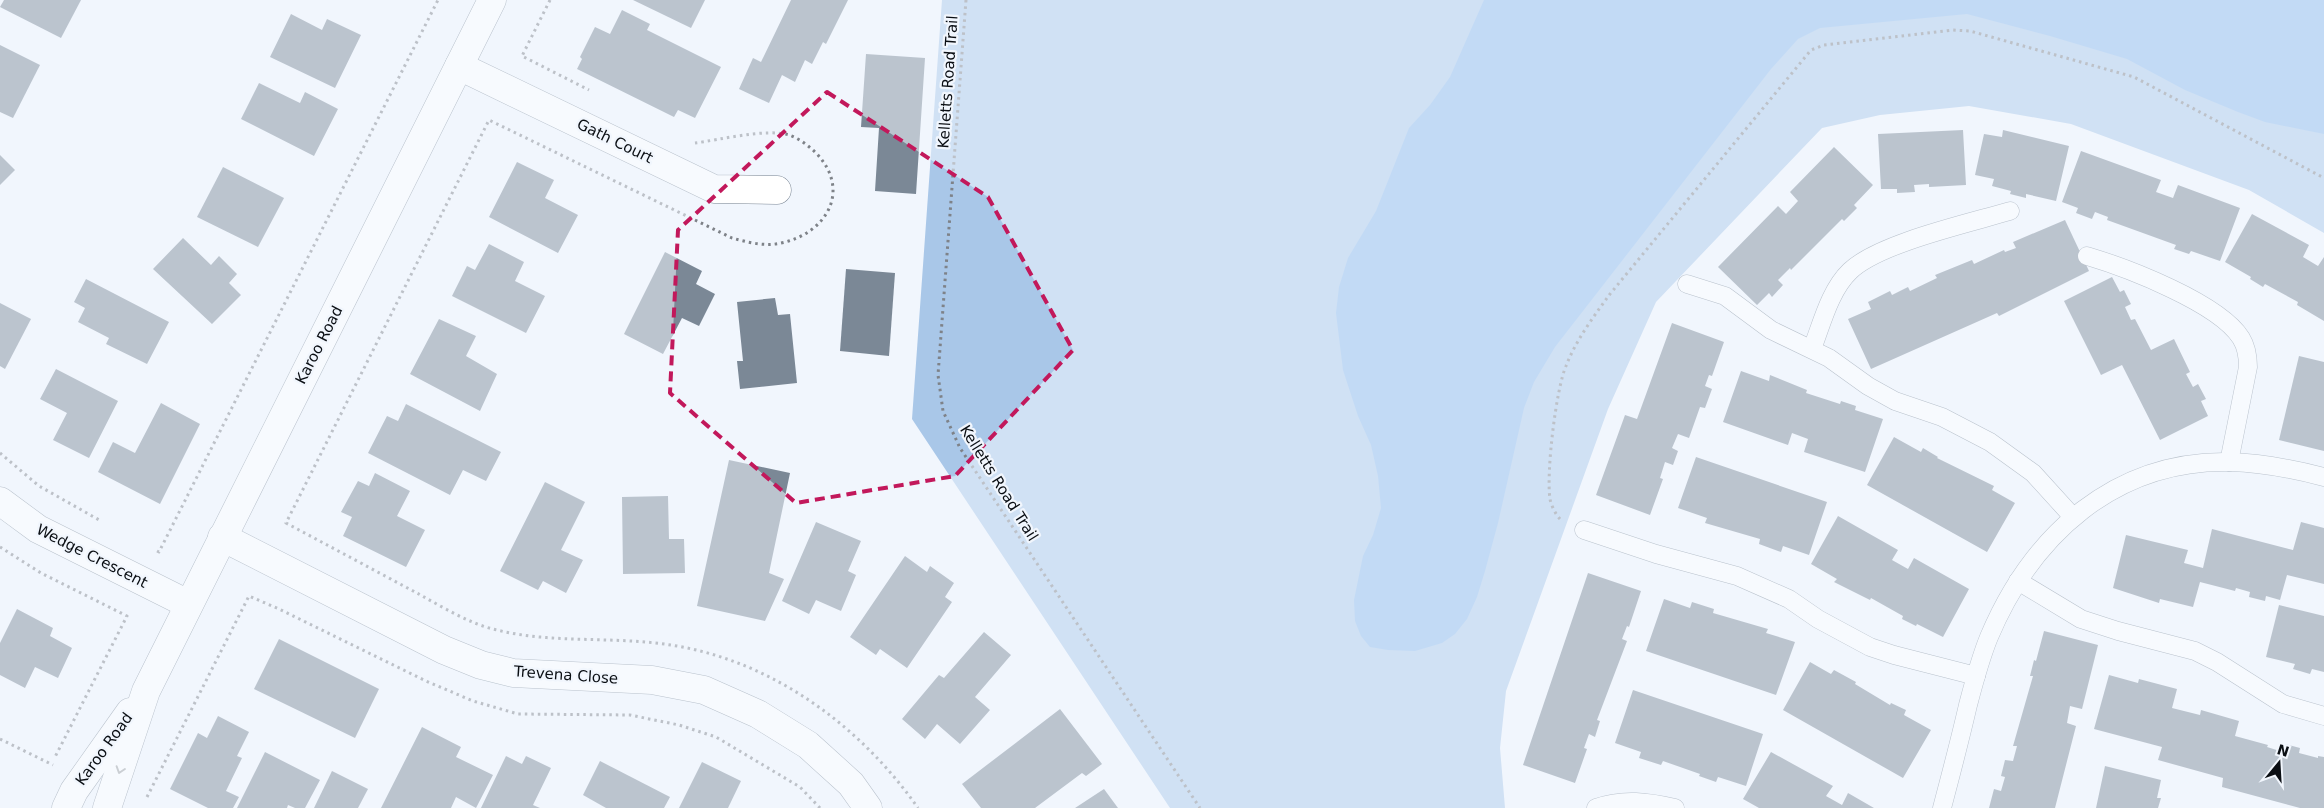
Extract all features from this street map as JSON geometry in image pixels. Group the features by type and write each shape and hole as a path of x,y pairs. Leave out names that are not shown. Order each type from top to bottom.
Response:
{"street":[{"name":"Karoo Road","path":"106,808 146,691 492,0"},
{"name":"Gath Court","path":"459,66 714,190 777,190"},
{"name":"Wedge Crescent","path":"0,500 38,529 188,604"},
{"name":"Trevena Close","path":"222,537 444,650 481,665 513,673 652,680 704,690 758,714 808,746 851,784 868,808"},
{"name":"Karoo Road","path":"66,808 74,791 146,691"}],"lane":[{"path":"1812,349 1831,299 1841,282 1856,266 1867,259 1927,235 2010,211"},
{"path":"2087,256 2130,270 2174,290 2219,317 2241,338 2248,359 2248,367 2229,462"},
{"path":"1687,284 1725,296 1771,330 1812,349 1895,401 1942,417 1990,442 2033,473 2072,516"},
{"path":"1942,808 1976,676 1988,638 2018,581 2038,553 2072,516 2104,494 2147,475 2195,464 2229,462 2282,467 2324,476"},
{"path":"1584,530 1656,554 1737,576 1789,599 1832,627 1870,647 1976,676"},
{"path":"2018,581 2081,619 2118,631 2195,651 2217,662 2283,704 2324,716"},
{"path":"1596,808 1614,802 1643,802 1675,808"}],"path":[{"path":"152,548 159,552 438,0"},
{"path":"522,56 550,0"},
{"name":"Kelletts Road Trail","path":"966,0 938,375 943,411 960,448 982,482 1200,808"},
{"path":"1584,530 1571,526 1558,517 1550,500 1550,474 1560,383 1566,364 1583,334 1610,294 1811,50 1824,45 1954,30 1970,31 2134,77 2324,178"},
{"path":"286,523 489,120"},
{"path":"0,454 40,486 106,524"},
{"path":"0,546 41,573 128,616 52,764"},
{"path":"142,806 249,596"}],"highlighted area":[{"path":"827,92 988,197 1073,350 955,476 796,503 670,393 678,230"}],"shaded area":[{"path":"942,0 2324,0 2324,233 2249,190 2071,124 1969,106 1880,115 1822,128 1656,302 1608,409 1506,691 1500,748 1505,808 1170,808 912,419"},
{"path":"1484,0 2324,0 2324,134 2265,122 2238,112 2185,90 2127,59 1967,14 1820,28 1798,39 1771,69 1555,347 1534,382 1524,408 1485,571 1477,597 1467,619 1455,634 1442,643 1415,651 1388,650 1370,647 1361,636 1355,621 1354,600 1363,556 1373,535 1381,508 1378,476 1371,445 1358,416 1343,370 1336,313 1339,287 1348,258 1376,211 1409,128 1430,105 1450,77"}],"building":[{"path":"4,0 81,0 61,38 0,7"},
{"path":"633,0 705,0 691,28"},
{"path":"791,0 848,0 826,44 823,42 812,64 805,60 795,82 782,75 769,103 739,89 753,58 761,62"},
{"path":"622,10 650,24 647,30 721,67 695,118 678,110 674,117 577,69 582,59 580,57 595,27 610,34"},
{"path":"291,14 322,30 327,19 361,35 335,88 270,57"},
{"path":"0,45 40,65 13,118 0,112"},
{"path":"866,54 925,58 916,194 875,191 879,128 861,127"},
{"path":"259,83 300,103 305,92 338,109 314,156 241,119"},
{"path":"1963,130 1966,185 1929,187 1929,184 1914,185 1915,192 1897,193 1897,189 1881,189 1878,134"},
{"path":"2003,130 2069,146 2056,201 2026,194 2026,198 2010,194 2011,191 1992,186 1994,179 1975,175 1984,134 2002,137"},
{"path":"1834,147 1873,185 1854,205 1857,208 1844,221 1842,219 1791,270 1790,268 1778,280 1783,285 1772,297 1769,293 1757,305 1718,267 1778,206 1786,214 1798,201 1790,192"},
{"path":"2081,151 2161,180 2156,192 2173,198 2178,185 2240,208 2220,261 2191,251 2189,254 2174,249 2176,245 2107,220 2108,217 2095,212 2092,219 2076,213 2078,208 2062,202"},
{"path":"0,155 15,170 0,185"},
{"path":"517,162 554,180 545,198 578,215 558,253 489,217"},
{"path":"223,167 284,198 258,247 197,217"},
{"path":"2252,214 2309,245 2303,257 2318,266 2324,257 2324,321 2297,305 2298,302 2265,284 2263,287 2250,279 2251,277 2225,262"},
{"path":"2065,220 2089,271 1999,316 1997,313 1871,369 1848,319 1871,309 1868,302 1890,291 1892,295 1908,287 1910,291 1937,278 1935,275 1972,260 1974,264 2004,250 2005,252 2016,248 2013,242"},
{"path":"183,238 211,265 219,256 237,274 229,283 241,295 212,324 153,269"},
{"path":"489,244 524,262 515,281 545,296 526,333 452,296 467,266 475,270"},
{"path":"665,252 702,271 696,284 715,294 699,326 682,318 663,354 624,334"},
{"path":"846,269 895,273 889,356 840,351"},
{"path":"2112,277 2120,292 2124,290 2131,304 2125,307 2131,320 2135,319 2151,350 2174,339 2190,372 2186,374 2193,387 2198,384 2206,399 2201,401 2208,416 2160,440 2122,365 2101,375 2064,301"},
{"path":"86,279 169,322 147,364 106,344 109,338 78,322 85,308 74,302"},
{"path":"775,298 778,315 790,314 797,383 740,389 737,361 743,361 737,302"},
{"path":"0,303 31,319 5,369 0,366"},
{"path":"439,319 476,336 466,356 497,374 480,411 410,374"},
{"path":"1672,323 1724,342 1712,376 1709,375 1705,386 1712,389 1705,408 1700,407 1689,438 1678,434 1672,448 1678,451 1673,465 1665,462 1660,478 1663,479 1650,515 1596,495 1625,415 1637,419"},
{"path":"2299,356 2324,362 2324,451 2279,440"},
{"path":"56,369 118,401 89,458 53,440 67,413 40,399"},
{"path":"1741,371 1769,381 1770,375 1807,390 1806,393 1840,404 1841,401 1856,406 1855,410 1883,419 1865,472 1804,452 1808,439 1792,433 1788,445 1723,422"},
{"path":"161,403 200,424 160,504 98,472 113,442 135,453"},
{"path":"406,404 501,452 486,481 463,470 450,495 368,453 387,416 398,421"},
{"path":"1894,437 1921,452 1923,448 1937,458 1994,486 1992,490 2015,503 1987,552 1867,485"},
{"path":"1696,457 1827,502 1809,555 1783,546 1781,552 1759,544 1760,539 1705,523 1707,518 1678,508"},
{"path":"729,460 790,473 769,573 784,579 765,621 697,606"},
{"path":"375,473 410,491 397,516 425,530 406,567 343,536 352,517 341,512 358,481 369,486"},
{"path":"545,482 585,502 561,550 583,560 566,593 543,581 538,590 500,571"},
{"path":"668,496 669,539 684,539 685,573 623,574 622,497"},
{"path":"1838,516 1898,550 1892,560 1908,569 1914,558 1969,589 1943,637 1902,619 1903,616 1871,598 1870,600 1834,582 1837,579 1811,564"},
{"path":"816,522 861,541 848,571 856,575 841,611 816,600 809,614 782,601"},
{"path":"2301,522 2324,528 2324,584 2287,575 2280,600 2266,596 2265,601 2249,597 2250,592 2236,588 2235,591 2200,582 2193,607 2160,599 2159,603 2113,588 2126,535 2188,550 2184,563 2203,568 2212,529 2293,550"},
{"path":"905,556 927,572 930,566 954,583 945,597 952,602 907,668 880,649 876,655 850,637"},
{"path":"1588,573 1641,591 1629,627 1627,626 1622,639 1627,641 1597,720 1600,721 1595,737 1589,734 1584,748 1587,749 1575,783 1523,765"},
{"path":"1664,599 1690,608 1692,602 1714,609 1713,613 1768,629 1766,633 1795,642 1776,695 1646,651"},
{"path":"2279,605 2324,616 2324,672 2312,669 2310,674 2293,669 2295,664 2266,657"},
{"path":"17,609 53,628 50,636 72,648 58,678 35,667 25,688 0,675 0,643"},
{"path":"2044,631 2098,645 2082,709 2070,706 2067,723 2076,726 2055,808 1989,808 1994,789 2001,791 2005,777 2001,776 2005,760 2013,761 2017,746 2013,746 2033,676 2030,676 2034,660 2036,661"},
{"path":"984,632 1011,655 975,697 990,710 960,744 937,724 925,739 902,719 939,675 944,678"},
{"path":"279,639 379,689 355,738 254,689"},
{"path":"1810,662 1831,674 1834,670 1890,705 1891,703 1906,710 1904,715 1931,730 1903,778 1783,710"},
{"path":"2109,675 2138,683 2139,679 2177,689 2172,708 2200,715 2201,710 2239,721 2235,736 2268,745 2267,747 2283,752 2285,744 2300,748 2299,753 2318,758 2318,756 2324,757 2324,808 2300,808 2222,787 2223,778 2158,760 2162,747 2094,729"},
{"path":"1633,690 1763,734 1746,786 1718,777 1716,782 1699,776 1700,774 1663,761 1661,765 1639,758 1641,752 1615,743"},
{"path":"1060,709 1102,764 1086,776 1082,773 1035,808 981,808 962,784"},
{"path":"218,716 249,732 237,756 242,758 226,791 239,797 233,808 208,808 170,789 198,733 207,738"},
{"path":"422,727 461,747 456,757 493,775 476,808 456,797 451,808 381,808"},
{"path":"265,752 320,780 305,808 295,808 288,805 287,808 237,808"},
{"path":"1771,752 1833,786 1826,796 1842,805 1848,793 1874,808 1759,808 1743,799"},
{"path":"506,756 522,764 526,756 551,768 533,805 540,808 481,808"},
{"path":"600,761 670,797 664,808 606,808 583,795"},
{"path":"702,762 741,781 728,808 679,808"},
{"path":"2105,766 2161,780 2157,798 2161,798 2158,808 2096,808"},
{"path":"332,771 368,789 358,808 314,808"},
{"path":"1104,789 1118,808 1075,808"}]}
